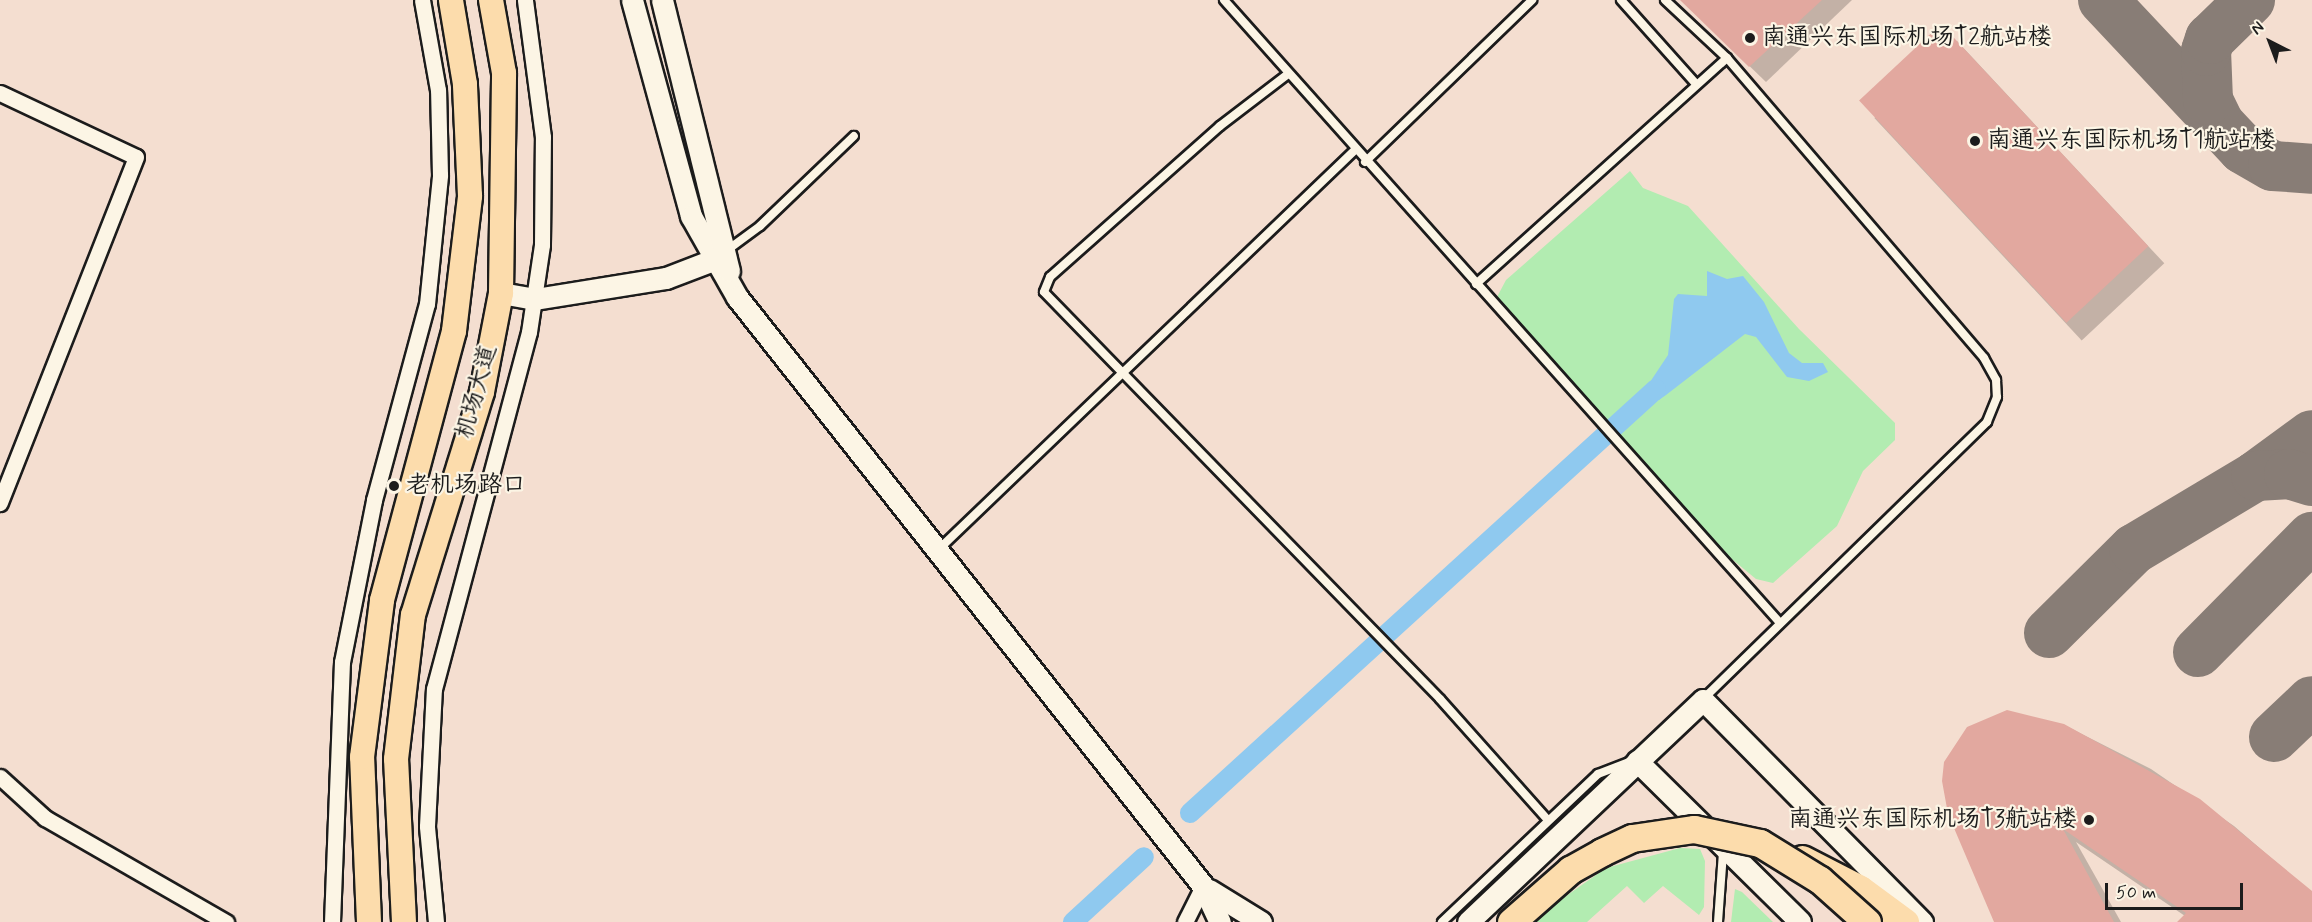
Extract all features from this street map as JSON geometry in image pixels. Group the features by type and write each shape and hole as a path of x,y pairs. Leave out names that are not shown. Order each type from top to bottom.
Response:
{"highway":[{"path":"1511,922 1570,870 1632,838 1694,829 1760,843 1860,889 1905,922"},
{"path":"1760,843 1807,870 1867,922"}],"main road":[{"name":"机场大道","path":"369,922 362,758 382,600 454,331 471,196 465,84 451,0"},
{"name":"机场大道","path":"404,922 396,759 413,615 482,392 501,293 504,73 491,0"}],"street":[{"path":"332,922 342,662 374,500 427,304 440,175 438,90 422,0"},
{"path":"436,922 427,826 434,689 534,299 543,137 525,0"},
{"path":"632,0 691,216 719,256"},
{"path":"662,0 719,256 737,297 1203,886 1220,922"},
{"path":"0,93 136,157 0,503"},
{"path":"501,293 534,299 666,278 719,256"},
{"path":"1468,922 1703,700 1922,922"},
{"path":"1637,760 1800,922"},
{"path":"0,777 45,818 226,922"},
{"path":"1185,922 1203,886"},
{"path":"1203,886 1260,922"}],"lane":[{"path":"1224,0 1354,150 1780,623"},
{"path":"1365,162 1532,0"},
{"path":"1621,0 1696,84"},
{"path":"1665,0 1727,58 1965,333 1996,380 1997,397 1987,422 1703,700"},
{"path":"1476,284 1727,58"},
{"path":"1288,74 1220,126 1045,282 1048,297 1412,670 1547,819"},
{"path":"719,256 760,226 854,136"},
{"path":"938,550 1354,150"},
{"path":"1443,920 1547,819 1598,774 1637,760"},
{"path":"1718,922 1724,848"}],"green space":[{"path":"1630,171 1643,188 1688,206 1799,329 1895,423 1895,440 1863,471 1837,526 1773,583 1756,579 1722,551 1497,297 1506,280"},
{"path":"1680,848 1700,849 1705,861 1704,907 1699,915 1663,886 1644,903 1627,886 1587,922 1529,922 1606,868"},
{"path":"1735,889 1742,892 1773,922 1731,922"}],"water":[{"path":"1707,271 1727,279 1743,276 1764,302 1789,353 1802,363 1823,363 1828,372 1809,381 1787,377 1756,337 1745,334 1659,400 1650,395 1650,382 1668,355 1674,299 1678,294 1707,296"}],"building":[{"name":"南通兴东国际机场T2航站楼","path":"1680,0 1822,0 1749,67"},
{"name":"南通兴东国际机场T1航站楼","path":"1941,24 2148,246 2066,323 1859,100"},
{"name":"南通兴东国际机场T3航站楼","path":"2007,710 2064,724 2200,799 2312,891 2312,922 2177,922 2186,913 2063,829 2114,922 1994,922 1948,814 1942,781 1944,762 1967,727"}],"waterway":[{"path":"1190,813 1656,389"},
{"path":"1073,922 1144,857"}],"taxiway":[{"path":"2103,0 2243,149 2273,166 2312,169"},
{"path":"2219,123 2208,100 2206,51 2210,39 2250,0"},
{"path":"2256,476 2312,435"},
{"path":"2049,633 2134,549 2256,476 2289,474 2312,481"},
{"path":"2198,652 2312,537"},
{"path":"2274,737 2312,701"}],"place":[{"name":"南通兴东国际机场T2航站楼","path":"1750,38"},
{"name":"南通兴东国际机场T1航站楼","path":"1975,141"},
{"name":"老机场路口","path":"394,486"},
{"name":"南通兴东国际机场T3航站楼","path":"2089,820"}]}
